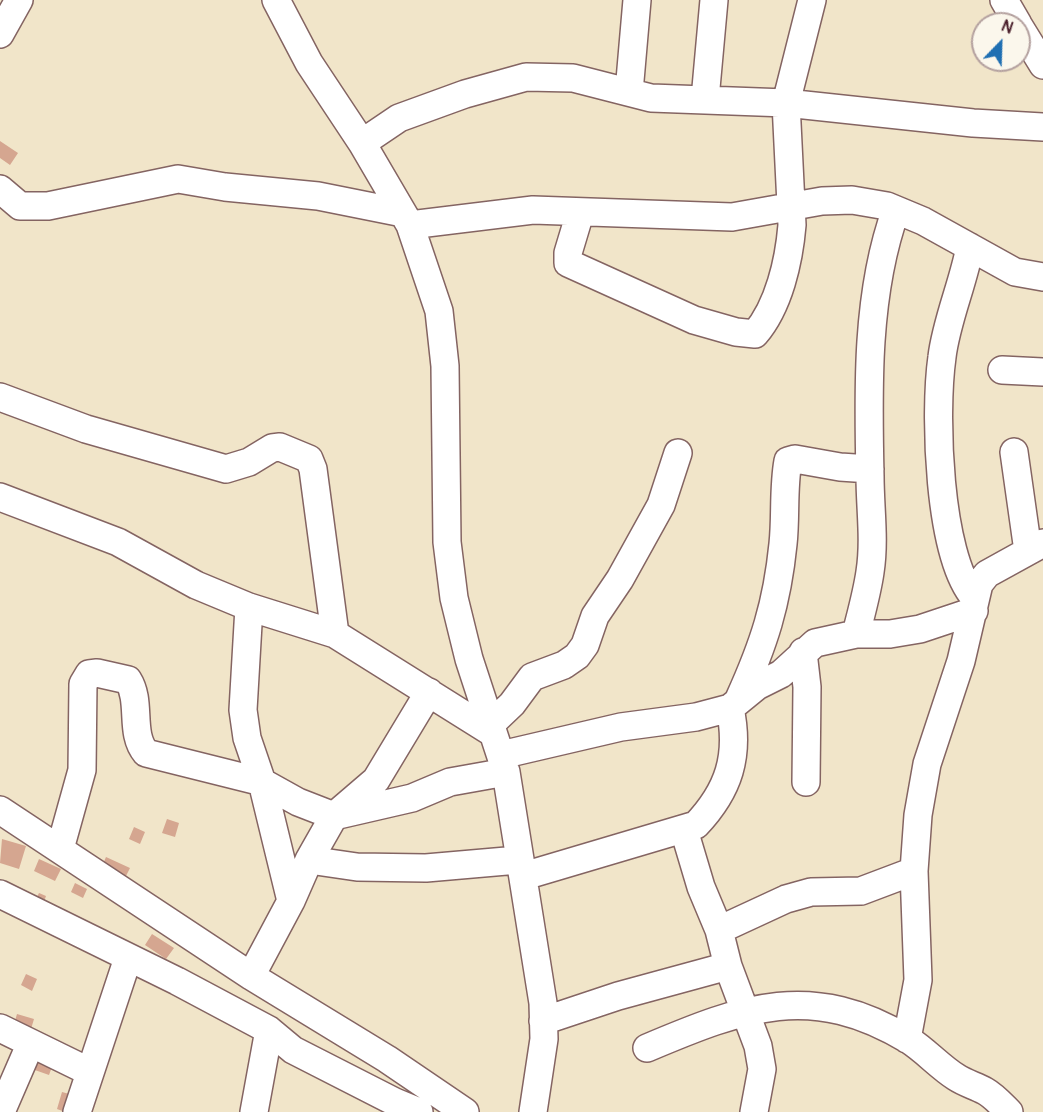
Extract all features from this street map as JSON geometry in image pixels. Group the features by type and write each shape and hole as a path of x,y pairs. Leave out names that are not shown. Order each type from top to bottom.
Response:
{"street":[{"path":"0,34 19,0"},
{"path":"276,0 309,63 362,143 406,219 439,311 445,366 447,542 454,598 469,659 498,746 539,968 544,1039 532,1112"},
{"path":"630,92 637,0"},
{"path":"705,99 714,0"},
{"path":"580,213 568,253 568,263 694,320 736,332 755,334 767,317 786,267 792,225 786,103 812,0"},
{"path":"1031,46 1043,65"},
{"path":"362,143 399,118 465,94 526,77 573,78 651,98 786,103 973,123 1043,127"},
{"path":"0,189 20,206 48,206 178,179 318,196 406,219 533,210 732,217 822,201 852,200 896,210 1015,272 1043,277"},
{"path":"856,634 870,572 872,545 870,408 877,276 896,210"},
{"path":"970,247 941,359 939,440 943,487 957,568 963,585 974,604"},
{"path":"1002,370 1043,372"},
{"path":"0,397 86,429 226,469 280,447 309,459 313,469 335,634"},
{"path":"907,1039 918,980 914,872 922,785 961,661 979,584 987,574 1036,547 1014,452"},
{"path":"498,746 512,704 532,677 564,665 577,656 585,645 595,616 620,579 661,505 678,453"},
{"path":"309,860 357,867 521,868 684,830 696,825 706,814 729,777 734,743 734,703 759,656 772,617 783,543 788,461 795,459 840,467 870,469"},
{"path":"0,496 118,542 196,585 249,607 335,634 429,692 498,746"},
{"path":"60,849 82,770 83,684 89,674 97,673 128,680 135,694 140,744 146,753 262,782 298,802 334,816 412,798 450,782 498,746 696,717 734,703 781,674 815,643 856,634 890,634 920,629 974,604"},
{"path":"249,607 243,710 247,738 262,782 291,901"},
{"path":"803,652 807,687 806,782"},
{"path":"251,976 291,901 309,860 334,816 376,780 429,692"},
{"path":"0,810 251,976 387,1059 465,1112"},
{"path":"684,830 701,887 719,930 728,966 758,1046 762,1069 754,1112"},
{"path":"719,930 786,899 811,892 861,891 914,872"},
{"path":"0,894 268,1030 294,1050 419,1112"},
{"path":"77,1112 88,1071 128,958"},
{"path":"543,1021 618,996 728,966"},
{"path":"648,1048 711,1021 745,1010 782,1006 819,1006 847,1012 907,1039 954,1077 986,1092 1009,1112"},
{"path":"0,1028 30,1045 88,1071"},
{"path":"254,1112 268,1030"},
{"path":"1,1112 30,1045"}],"building":[{"path":"0,141 18,153 10,165 0,158"},
{"path":"167,819 179,823 175,837 162,833"},
{"path":"134,827 145,832 140,844 129,839"},
{"path":"2,839 26,846 19,869 0,863"},
{"path":"106,857 130,868 122,884 99,873"},
{"path":"39,859 61,869 55,881 34,871"},
{"path":"75,883 87,889 83,898 71,892"},
{"path":"39,893 46,896 41,910 37,897"},
{"path":"152,934 174,948 166,959 145,945"},
{"path":"26,974 37,979 32,991 21,985"},
{"path":"17,1014 34,1019 31,1029 14,1024"},
{"path":"36,1058 53,1064 49,1075 32,1069"},
{"path":"62,1092 73,1095 65,1112 57,1109"}]}
